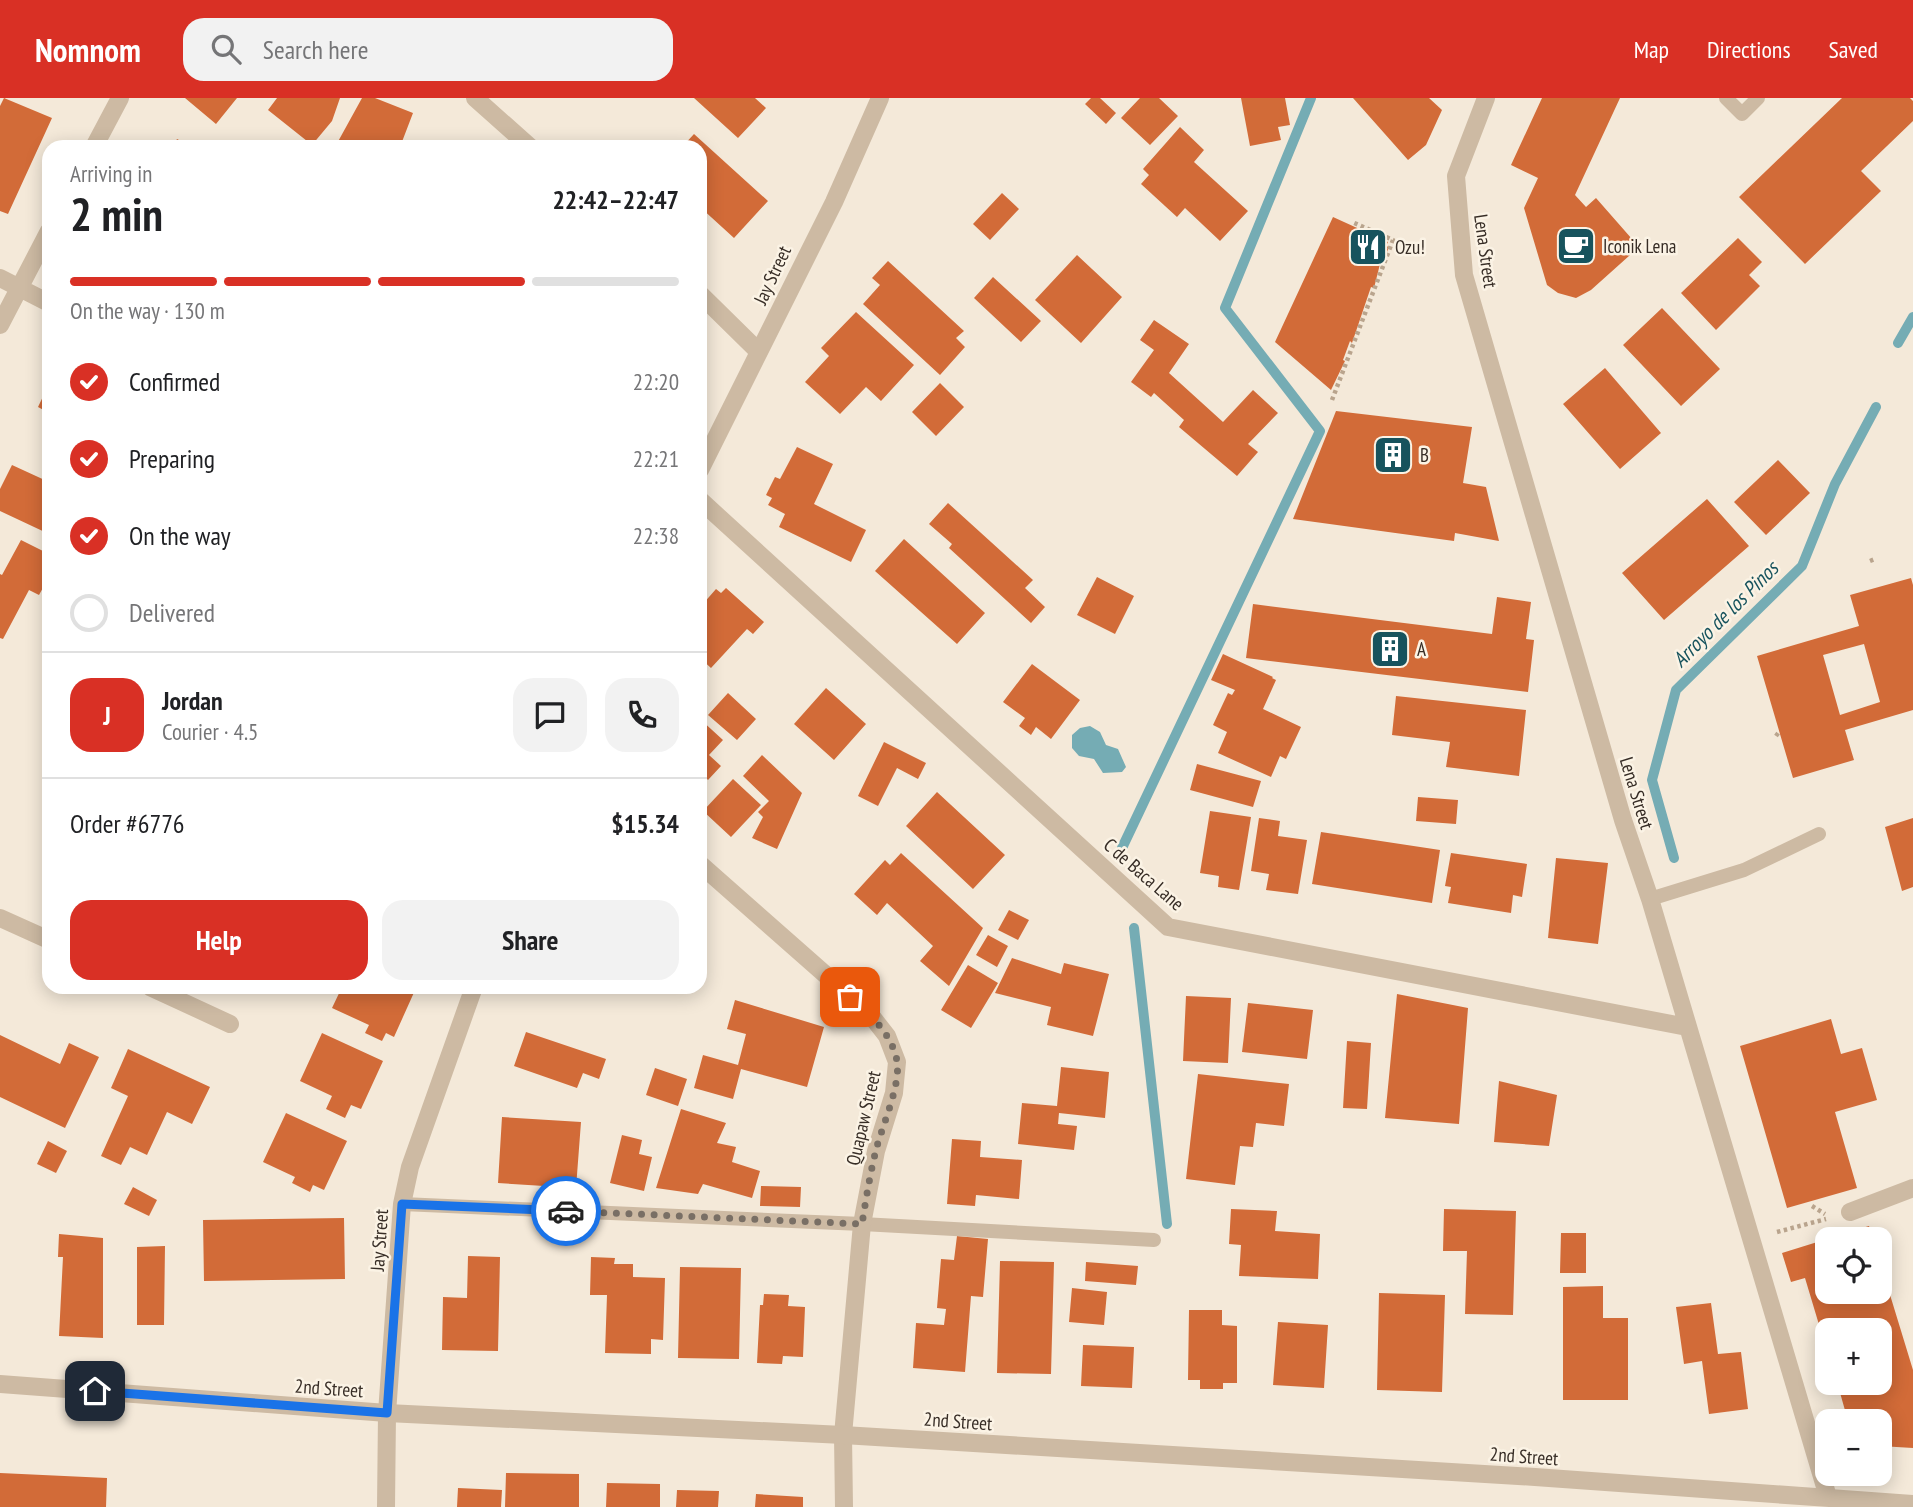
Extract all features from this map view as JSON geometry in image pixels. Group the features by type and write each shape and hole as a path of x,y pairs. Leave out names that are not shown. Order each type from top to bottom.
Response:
{"street":[{"path":"98,140 120,98"},
{"path":"475,98 522,140"},
{"name":"Jay Street","path":"707,456 808,248 834,202 880,98"},
{"name":"Lena Street","path":"1486,98 1457,176 1464,275 1619,808 1650,899 1828,1497"},
{"path":"0,325 42,244"},
{"path":"0,278 42,299"},
{"path":"707,301 759,352"},
{"name":"C de Baca Lane","path":"707,506 1168,927 1687,1027"},
{"name":"Quapaw Street","path":"707,870 869,1013 887,1036 897,1062 894,1093 876,1151 862,1224 843,1434 844,1507"},
{"path":"0,918 42,937"},
{"path":"165,994 230,1024"},
{"name":"Jay Street","path":"386,1507 387,1413 402,1204 410,1167 472,994"},
{"path":"1850,1212 1913,1188"},
{"name":"2nd Street","path":"0,1384 387,1413 843,1434 1535,1477 1748,1500 1828,1497 1913,1504"}],"lane":[{"path":"1726,98 1742,114 1759,98"},
{"path":"1650,899 1744,870 1819,834"},
{"path":"402,1204 1154,1240"}],"path":[{"path":"1332,400 1393,240 1352,222"},
{"path":"1773,1234 1850,1212"}],"water":[{"path":"1090,726 1100,732 1106,745 1118,749 1126,767 1122,772 1103,773 1094,759 1079,756 1072,748 1072,735 1080,728"}],"building":[{"path":"4,98 52,118 8,214 0,211 0,106"},
{"path":"185,98 237,98 216,124"},
{"path":"277,98 340,98 332,121 316,140 306,140 268,110"},
{"path":"362,98 375,98 413,113 403,140 339,140"},
{"path":"694,98 755,98 766,108 738,138"},
{"path":"1091,98 1100,98 1116,113 1106,124 1085,104"},
{"path":"1140,98 1159,98 1178,116 1150,145 1121,118"},
{"path":"1241,98 1285,98 1290,125 1278,127 1281,140 1250,146"},
{"path":"1353,98 1429,98 1442,110 1426,145 1408,160"},
{"path":"1542,98 1620,98 1575,195 1586,207 1596,198 1639,247 1591,290 1576,298 1558,293 1547,285 1524,208 1538,178 1511,165"},
{"path":"1842,98 1910,98 1913,101 1913,121 1861,171 1881,191 1805,264 1739,197"},
{"path":"1180,127 1204,150 1194,162 1248,211 1220,241 1185,208 1177,217 1141,184 1149,175 1143,169"},
{"path":"694,134 701,140 688,140"},
{"path":"707,146 768,201 734,238 707,213"},
{"path":"1002,193 1019,209 990,240 973,224"},
{"path":"1333,217 1388,242 1386,246 1389,247 1383,262 1381,260 1374,288 1371,287 1352,343 1350,341 1343,360 1345,361 1331,390 1275,342"},
{"path":"1738,238 1762,262 1749,275 1760,286 1716,330 1681,293"},
{"path":"1077,255 1122,297 1081,343 1035,300"},
{"path":"888,261 964,331 956,338 965,347 940,375 863,304 880,285 872,278"},
{"path":"993,277 1041,321 1021,342 974,298"},
{"path":"1662,308 1720,369 1681,406 1623,345"},
{"path":"856,312 914,365 881,401 866,387 840,414 805,382 829,356 821,348"},
{"path":"1154,320 1189,344 1169,373 1223,422 1253,390 1278,413 1248,444 1258,452 1237,476 1179,427 1184,420 1154,393 1151,397 1131,382 1154,350 1140,340"},
{"path":"1605,368 1661,433 1620,469 1563,404"},
{"path":"940,383 964,407 936,436 912,412"},
{"name":"B","path":"1336,411 1472,427 1463,483 1486,487 1499,541 1455,533 1454,541 1293,519"},
{"path":"797,447 833,464 814,504 866,530 851,562 779,527 785,514 768,505 772,498 766,495 775,477 780,479"},
{"path":"1778,460 1810,493 1766,535 1734,502"},
{"path":"12,465 42,479 42,531 0,511 0,489"},
{"path":"1707,499 1749,546 1664,620 1622,573"},
{"path":"948,503 1033,580 1025,588 1045,607 1031,623 949,548 952,544 929,524"},
{"path":"904,539 985,613 957,644 875,571"},
{"path":"21,540 42,550 42,590 39,595 29,590 3,639 0,638 0,574 2,575"},
{"path":"1097,577 1134,596 1115,634 1077,615"},
{"path":"1911,578 1913,710 1845,730 1854,760 1793,778 1757,656 1859,626 1850,595","holes":["1864,644 1880,702 1840,715 1823,655"]},
{"path":"726,588 764,622 753,634 747,629 711,668 707,664 707,599 716,589 721,593"},
{"name":"A","path":"1497,597 1531,602 1526,639 1534,640 1528,692 1246,658 1253,604 1492,634"},
{"path":"1223,654 1273,677 1276,680 1263,709 1301,727 1286,759 1280,756 1271,777 1218,753 1227,732 1213,725 1228,693 1232,695 1235,690 1211,680"},
{"path":"1032,664 1080,700 1051,739 1036,727 1031,735 1019,726 1025,718 1003,702"},
{"path":"826,688 866,724 834,760 794,724"},
{"path":"728,693 756,719 737,740 708,715"},
{"path":"1396,696 1526,710 1519,776 1446,767 1450,742 1392,735"},
{"path":"707,725 723,740 709,755 721,766 708,780"},
{"path":"884,742 926,763 918,779 897,768 878,806 858,796"},
{"path":"762,755 802,793 777,849 752,838 763,817 758,812 769,801 743,776"},
{"path":"1197,764 1261,781 1253,807 1190,790"},
{"path":"733,779 761,805 731,837 707,815 707,807"},
{"path":"937,792 1005,855 973,889 906,826"},
{"path":"1418,797 1458,800 1456,824 1416,821"},
{"path":"1210,811 1251,817 1239,890 1218,887 1219,876 1200,873"},
{"path":"1259,818 1280,821 1278,836 1307,840 1298,894 1266,890 1269,874 1251,871"},
{"path":"1913,818 1913,887 1902,891 1885,827"},
{"path":"1321,832 1440,850 1432,903 1312,884"},
{"path":"901,853 983,928 949,986 920,961 933,946 887,903 877,915 854,894 885,860 890,865"},
{"path":"1451,853 1527,864 1522,897 1513,895 1511,913 1448,903 1451,887 1445,886"},
{"path":"1556,858 1608,863 1598,944 1548,938"},
{"path":"1009,910 1029,920 1018,940 998,930"},
{"path":"988,935 1008,946 997,967 976,955"},
{"path":"1012,958 1061,974 1064,963 1109,974 1093,1036 1047,1025 1051,1007 995,993"},
{"path":"968,965 998,983 971,1028 941,1010"},
{"path":"339,994 413,994 394,1037 386,1033 382,1041 365,1033 369,1025 332,1008"},
{"path":"1397,994 1468,1008 1459,1124 1385,1118"},
{"path":"1186,996 1231,998 1228,1063 1183,1061"},
{"path":"735,1000 824,1027 807,1087 741,1069 733,1099 694,1088 703,1055 738,1065 746,1034 727,1029"},
{"path":"1248,1003 1313,1010 1307,1059 1242,1052"},
{"path":"1831,1019 1841,1054 1862,1048 1877,1100 1835,1112 1857,1188 1787,1208 1740,1046"},
{"path":"526,1032 606,1059 599,1079 583,1073 577,1088 514,1066"},
{"path":"322,1033 383,1061 361,1109 351,1105 345,1118 326,1109 332,1096 300,1081"},
{"path":"0,1035 60,1064 69,1043 99,1057 65,1128 0,1097"},
{"path":"1347,1041 1371,1043 1367,1109 1343,1108"},
{"path":"128,1049 210,1087 192,1124 167,1112 147,1155 130,1147 121,1165 101,1156 128,1096 111,1088"},
{"path":"1061,1067 1109,1072 1105,1118 1059,1113 1058,1124 1077,1126 1074,1150 1018,1144 1022,1103 1057,1106"},
{"path":"655,1068 687,1079 678,1106 646,1095"},
{"path":"1198,1074 1289,1084 1284,1126 1256,1123 1253,1147 1240,1146 1235,1185 1186,1179"},
{"path":"1499,1081 1557,1095 1549,1146 1494,1142"},
{"path":"681,1109 726,1123 717,1143 736,1147 732,1162 760,1171 752,1198 703,1184 698,1194 656,1188"},
{"path":"286,1113 347,1141 324,1190 313,1185 310,1192 292,1183 295,1177 263,1162"},
{"path":"502,1117 581,1122 576,1188 498,1183"},
{"path":"622,1135 642,1140 639,1154 652,1157 644,1191 610,1183"},
{"path":"952,1139 981,1141 980,1157 1022,1160 1019,1199 976,1195 975,1206 947,1204"},
{"path":"48,1141 67,1151 56,1173 37,1164"},
{"path":"761,1186 801,1187 800,1207 760,1206"},
{"path":"133,1187 157,1200 149,1216 124,1204"},
{"path":"1231,1209 1277,1211 1275,1231 1320,1234 1318,1279 1239,1276 1241,1245 1229,1244"},
{"path":"1444,1209 1516,1211 1513,1315 1465,1314 1467,1251 1443,1251"},
{"path":"344,1218 345,1279 204,1281 203,1220"},
{"path":"1561,1233 1586,1233 1586,1273 1560,1273"},
{"path":"59,1234 103,1238 103,1338 59,1336 63,1257 58,1257"},
{"path":"957,1236 988,1239 983,1297 971,1296 965,1372 913,1368 916,1323 944,1325 946,1309 937,1308 941,1259 954,1260"},
{"path":"1815,1243 1815,1304 1892,1304 1892,1301 1913,1370 1913,1448 1892,1447 1892,1409 1845,1409 1841,1395 1892,1395 1892,1318 1817,1318 1805,1278 1791,1282 1782,1253"},
{"path":"165,1246 164,1325 137,1325 137,1247"},
{"path":"468,1256 500,1257 498,1351 442,1350 443,1297 467,1298"},
{"path":"591,1257 615,1258 614,1264 633,1264 633,1277 665,1278 663,1340 651,1339 651,1354 605,1353 607,1295 590,1295"},
{"path":"1000,1261 1054,1262 1051,1374 997,1373"},
{"path":"1086,1262 1138,1266 1136,1285 1085,1281"},
{"path":"680,1267 741,1268 739,1359 678,1358"},
{"path":"1603,1286 1603,1318 1628,1318 1628,1400 1563,1400 1563,1287"},
{"path":"1072,1288 1107,1292 1104,1325 1069,1322"},
{"path":"1379,1293 1445,1295 1442,1392 1377,1390"},
{"path":"764,1294 789,1295 788,1306 805,1307 803,1357 783,1356 782,1364 757,1363 760,1305 763,1305"},
{"path":"1711,1303 1718,1354 1741,1352 1748,1409 1709,1414 1702,1361 1684,1364 1676,1307"},
{"path":"1189,1310 1222,1310 1222,1325 1237,1326 1237,1383 1223,1383 1223,1389 1200,1389 1200,1380 1188,1380"},
{"path":"1278,1322 1328,1325 1324,1388 1273,1385"},
{"path":"1083,1345 1134,1347 1132,1388 1081,1386"},
{"path":"0,1473 107,1478 106,1507 0,1507"},
{"path":"506,1473 579,1474 579,1507 505,1507"},
{"path":"607,1483 660,1484 660,1507 606,1507"},
{"path":"458,1488 502,1490 501,1507 457,1507"},
{"path":"677,1490 719,1491 718,1507 676,1507"},
{"path":"756,1494 803,1497 803,1507 755,1507"}],"waterway":[{"path":"1122,848 1320,431 1225,308 1311,98"},
{"name":"Arroyo de los Pinos","path":"1898,343 1913,317"},
{"name":"Arroyo de los Pinos","path":"1674,858 1652,780 1676,690 1802,566 1835,484 1876,407"},
{"path":"1134,928 1167,1224"}],"way so far":[{"path":"566,1211 862,1224 876,1151 894,1093 897,1062 887,1036 869,1013 850,997"}],"place":[{"name":"Iconik Lena","path":"1576,246"},
{"name":"Ozu!","path":"1368,247"},
{"name":"B","path":"1393,455"},
{"name":"A","path":"1390,649"}],"route":[{"path":"95,1391 387,1413 402,1204 566,1211"}]}
